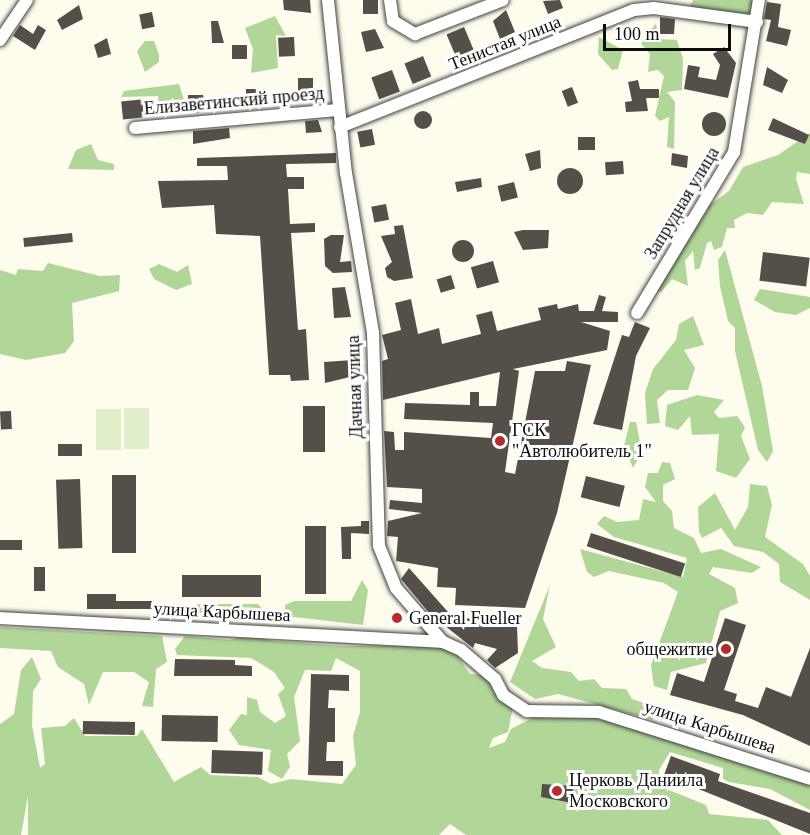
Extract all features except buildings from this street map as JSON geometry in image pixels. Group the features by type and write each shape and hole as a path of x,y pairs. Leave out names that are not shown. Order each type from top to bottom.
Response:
{"street":[{"path":"0,40 27,0"},
{"name":"Дачная улица","path":"328,0 337,110 373,333 379,546 396,588 442,642 462,650 495,679 503,695 527,711"},
{"path":"390,0 393,21 416,34 503,0"},
{"name":"Запрудная улица","path":"637,313 726,171 745,107 758,22 759,0"},
{"name":"Тенистая улица","path":"340,127 634,10 654,8 758,22"},
{"name":"Елизаветинский проезд","path":"135,128 337,110"},
{"name":"улица Карбышева","path":"0,618 442,642"},
{"name":"улица Карбышева","path":"527,711 599,712 810,779"}],"green space":[{"path":"693,0 765,0 763,20 690,7"},
{"path":"275,16 286,36 276,35 278,68 251,73 253,49 245,28"},
{"path":"656,23 658,39 677,40 683,59 682,90 667,92 675,102 674,149 667,147 669,117 660,121 655,116 664,76 658,70 648,72 650,54 641,44"},
{"path":"599,37 623,50 618,69 612,70 598,54"},
{"path":"145,41 154,41 159,62 145,72 137,51"},
{"path":"179,84 184,100 165,111 159,111 158,96 121,97 124,91"},
{"path":"810,133 810,174 797,172 796,179 804,204 772,202 763,215 747,213 734,220 735,228 727,228 722,247 714,250 711,241 707,243 700,268 695,270 693,251 685,261 688,286 672,279 661,292 654,292 703,210 729,191 743,167 778,155"},
{"path":"91,144 98,160 114,164 114,170 68,169 76,150"},
{"path":"725,250 762,386 773,451 767,462 758,450 735,351 735,328 728,321 720,286 718,260"},
{"path":"48,263 100,276 120,275 119,291 72,303 74,341 65,353 26,360 0,354 0,270 16,275 18,269 43,271"},
{"path":"159,264 177,272 188,265 192,284 176,290 154,279 149,269"},
{"path":"760,289 810,297 810,308 796,315 775,312 754,300"},
{"path":"693,316 704,345 684,350 695,368 688,390 668,390 657,400 660,423 647,424 645,393 653,369 676,340 679,324"},
{"path":"697,395 724,400 714,412 719,418 737,416 745,427 741,436 750,459 736,478 716,471 719,434 692,435 690,416 678,430 665,426 667,405"},
{"path":"124,408 149,408 149,449 124,449"},
{"path":"96,409 121,409 121,450 96,450"},
{"path":"630,422 636,422 642,452 633,468 624,446"},
{"path":"662,462 670,463 675,479 663,485 663,501 672,511 674,528 694,538 701,553 721,549 761,567 752,573 713,567 709,574 735,588 738,603 720,611 706,663 671,672 667,690 654,686 651,665 678,592 664,583 609,571 594,577 587,572 580,549 683,577 687,558 614,537 597,524 604,516 617,522 639,520 643,499 656,502 645,487 648,473 658,473"},
{"path":"750,484 767,486 772,505 765,537 803,564 810,576 810,600 780,582 779,564 763,552 734,546 721,528 702,538 699,532 698,507 715,493 735,530 748,507"},
{"path":"362,580 368,590 363,625 285,616 285,605 294,601 351,601"},
{"path":"550,585 543,619 556,647 532,661 542,668 571,672 579,681 594,679 602,688 626,689 632,699 650,705 653,720 558,694 535,699 510,682"},
{"path":"199,604 258,604 268,616 260,621 186,614 186,608"},
{"path":"0,627 162,636 167,662 156,669 153,707 142,706 149,682 134,672 103,672 89,705 84,684 58,667 51,651 0,648"},
{"path":"253,634 272,641 343,646 439,645 457,655 470,674 483,675 513,707 508,732 493,738 489,748 505,742 511,729 534,717 586,713 810,784 810,810 770,789 729,782 723,779 723,768 670,752 659,770 659,786 706,805 709,814 768,820 782,835 466,835 450,824 439,835 28,835 28,796 21,835 0,835 0,724 14,714 21,670 32,657 41,679 33,691 32,725 40,768 45,764 41,728 65,726 74,718 85,736 137,736 142,729 174,782 201,767 210,775 258,777 271,784 291,779 342,784 356,765 353,736 360,712 360,671 336,658 331,671 305,670 294,697 300,741 287,754 290,767 282,779 268,771 271,750 239,745 229,730 241,714 247,715 247,697 257,700 260,712 275,723 286,716 278,694 285,688 274,672 251,658 177,655 175,649 185,636 230,640"}],"place":[{"name":"ГСК \"Автолюбитель 1\"","path":"500,441"},
{"name":"General Fueller","path":"397,618"},
{"name":"общежитие","path":"726,649"},
{"name":"Церковь Даниила Московского","path":"557,791"}]}
